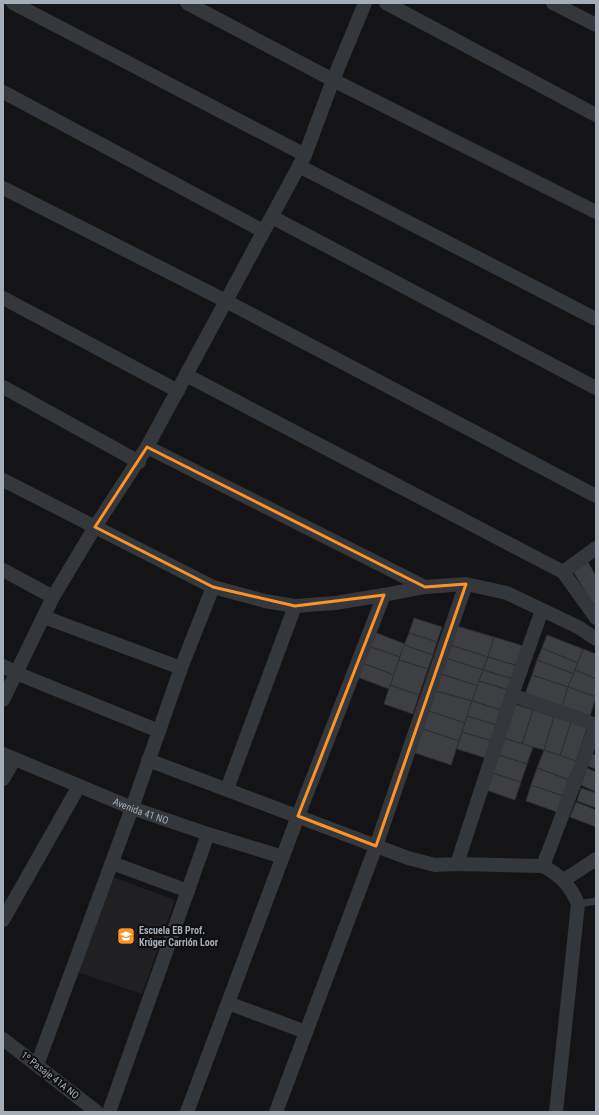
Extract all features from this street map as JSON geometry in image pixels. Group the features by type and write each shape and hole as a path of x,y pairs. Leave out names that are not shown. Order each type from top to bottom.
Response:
{"street":[{"path":"13,3 596,319"},
{"path":"187,3 333,80 596,212"},
{"path":"386,3 596,115"},
{"path":"553,3 596,25"},
{"path":"3,700 53,597 95,526 139,462 302,160 360,5"},
{"path":"3,92 263,231"},
{"path":"3,188 226,301 596,496"},
{"path":"272,217 596,388"},
{"path":"3,298 178,391"},
{"path":"186,375 563,572 596,618"},
{"path":"3,387 139,462"},
{"path":"147,447 425,587"},
{"path":"3,480 213,587 265,601 294,606 336,603 384,596 425,587 466,584 507,593 578,627 596,639"},
{"path":"563,572 596,548"},
{"path":"3,570 53,597"},
{"path":"276,1112 376,846 466,584"},
{"path":"37,1065 132,808 181,668 213,587"},
{"path":"188,1112 298,816 384,596"},
{"path":"227,790 294,606"},
{"path":"457,864 512,695 542,610"},
{"path":"44,617 181,668"},
{"path":"3,666 16,673 159,731"},
{"path":"512,695 596,726 542,866"},
{"path":"3,779 9,757"},
{"name":"Avenida 41 NO","path":"9,757 132,808 208,834 283,857"},
{"path":"148,760 408,858 435,865 457,864 542,866 554,872 564,880 574,893 578,904 556,1112"},
{"path":"3,920 79,786"},
{"path":"109,1112 208,834"},
{"path":"564,880 596,859"},
{"path":"112,863 188,891"},
{"path":"228,1003 306,1032"},
{"name":"1º Pasaje 41A NO","path":"3,1039 97,1112"}],"lane":[{"path":"578,904 596,901"}],"highlighted area":[{"path":"147,447 425,587 466,584 376,846 298,816 384,595 295,606 213,587 95,527"}],"shaded area":[{"name":"Escuela EB Prof. Krúger Carrión Loor","path":"110,876 175,900 142,994 77,972"}],"building":[{"path":"588,562 596,576 596,603 593,605 573,571"},
{"path":"414,618 442,627 437,642 409,633"},
{"path":"457,626 494,637 488,657 450,645"},
{"path":"374,632 405,644 400,657 368,646"},
{"path":"409,633 437,642 433,655 404,645"},
{"path":"547,635 583,649 578,663 542,648"},
{"path":"494,637 527,647 521,667 488,657"},
{"path":"404,645 433,655 428,669 399,660"},
{"path":"450,645 488,657 483,670 446,658"},
{"path":"368,646 400,657 394,675 362,663"},
{"path":"542,648 578,663 574,674 537,660"},
{"path":"583,649 596,654 596,679 575,670"},
{"path":"488,657 521,667 516,680 483,670"},
{"path":"446,658 483,670 478,686 441,674"},
{"path":"399,660 428,669 419,695 390,685"},
{"path":"537,660 574,674 568,687 532,675"},
{"path":"362,663 394,675 389,689 357,677"},
{"path":"483,670 516,680 512,691 479,681"},
{"path":"575,670 596,679 596,697 568,687"},
{"path":"441,674 478,686 472,701 436,691"},
{"path":"532,675 568,687 562,706 525,694"},
{"path":"479,681 512,691 504,711 472,701"},
{"path":"390,685 419,695 413,714 384,704"},
{"path":"568,687 596,697 590,716 562,706"},
{"path":"436,691 472,701 465,723 429,711"},
{"path":"472,701 504,711 500,726 467,716"},
{"path":"514,704 533,710 522,744 503,738"},
{"path":"533,710 554,717 544,750 522,744"},
{"path":"429,711 465,723 459,741 423,729"},
{"path":"467,716 500,726 495,742 462,732"},
{"path":"554,717 571,722 560,756 544,750"},
{"path":"571,722 587,728 576,761 560,756"},
{"path":"423,729 459,741 451,765 415,753"},
{"path":"462,732 495,742 489,759 457,749"},
{"path":"503,738 533,747 527,764 498,755"},
{"path":"544,750 576,761 569,780 537,768"},
{"path":"591,754 596,755 596,769 587,766"},
{"path":"498,755 527,764 521,782 492,773"},
{"path":"537,768 569,780 563,796 531,785"},
{"path":"587,768 596,772 596,792 581,785"},
{"path":"492,773 521,782 515,800 486,790"},
{"path":"531,785 563,796 557,812 526,801"},
{"path":"581,788 596,793 596,808 577,801"},
{"path":"576,802 596,810 596,827 570,817"}],"place":[{"name":"Escuela EB Prof. Krúger Carrión Loor","path":"126,936"}]}
